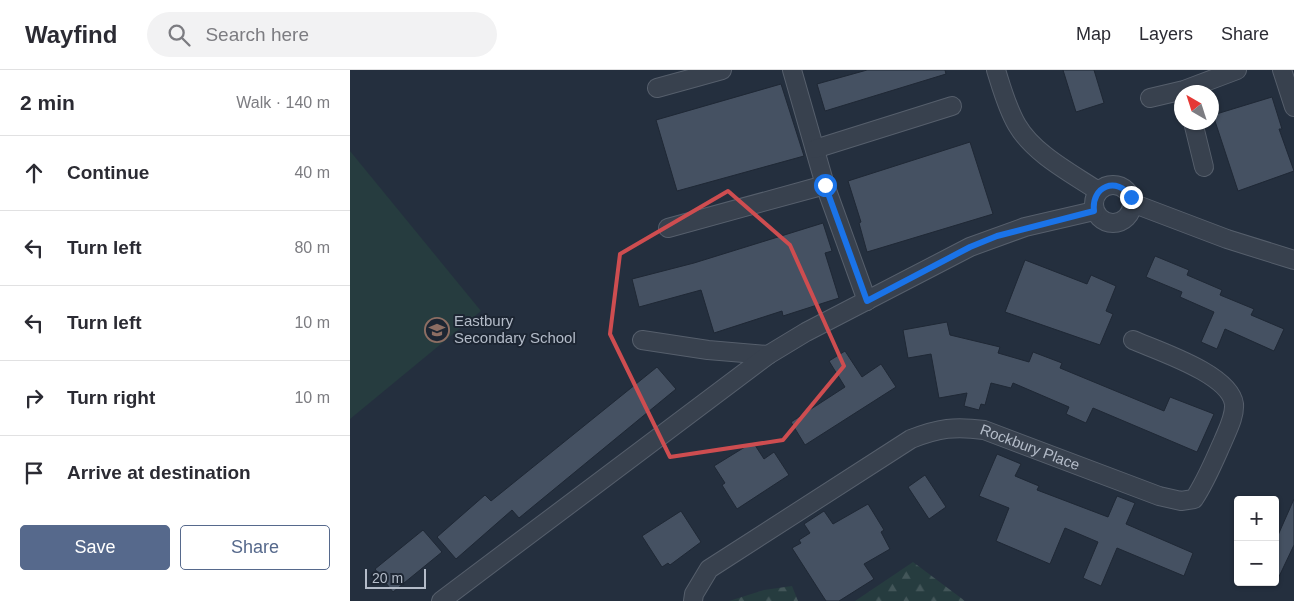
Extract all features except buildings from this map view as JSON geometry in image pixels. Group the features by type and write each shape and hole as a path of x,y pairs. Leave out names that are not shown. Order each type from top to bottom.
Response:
{"street":[{"path":"657,88 722,70"},
{"path":"792,70 825,185 867,301"},
{"path":"996,70 1011,112 1018,126 1029,140 1042,153 1098,191"},
{"path":"1199,85 1237,70"},
{"path":"1282,70 1294,107"},
{"path":"1150,98 1174,93"},
{"path":"815,149 952,106"},
{"path":"1195,130 1204,167"},
{"path":"668,228 825,185"},
{"path":"1109,185 1122,187 1131,197 1132,203 1129,215 1125,220 1113,224 1102,221 1094,211 1094,198 1098,191 1109,185"},
{"path":"1132,203 1236,242 1294,260"},
{"path":"441,601 768,355 806,332 970,247 997,236 1094,211"},
{"path":"642,340 708,350 768,355"},
{"name":"Rockbury Place","path":"693,601 694,594 709,568 911,438 934,430 957,426 984,430 1159,496 1181,501 1194,499 1206,481 1221,446 1232,419 1234,404 1228,389 1212,376 1133,340"}],"highlighted area":[{"path":"728,191 790,245 844,366 783,440 670,457 610,334 620,254"}],"green space":[{"path":"350,151 481,311 350,419"},
{"path":"913,562 965,601 855,601"},
{"path":"792,586 798,601 729,601 764,590"}],"place":[{"name":"Eastbury Secondary School","path":"437,330"}],"route":[{"path":"825,185 849,257 867,301 970,247 997,236 1025,227 1094,211 1094,198 1098,191 1109,185 1122,187 1131,197"}]}
